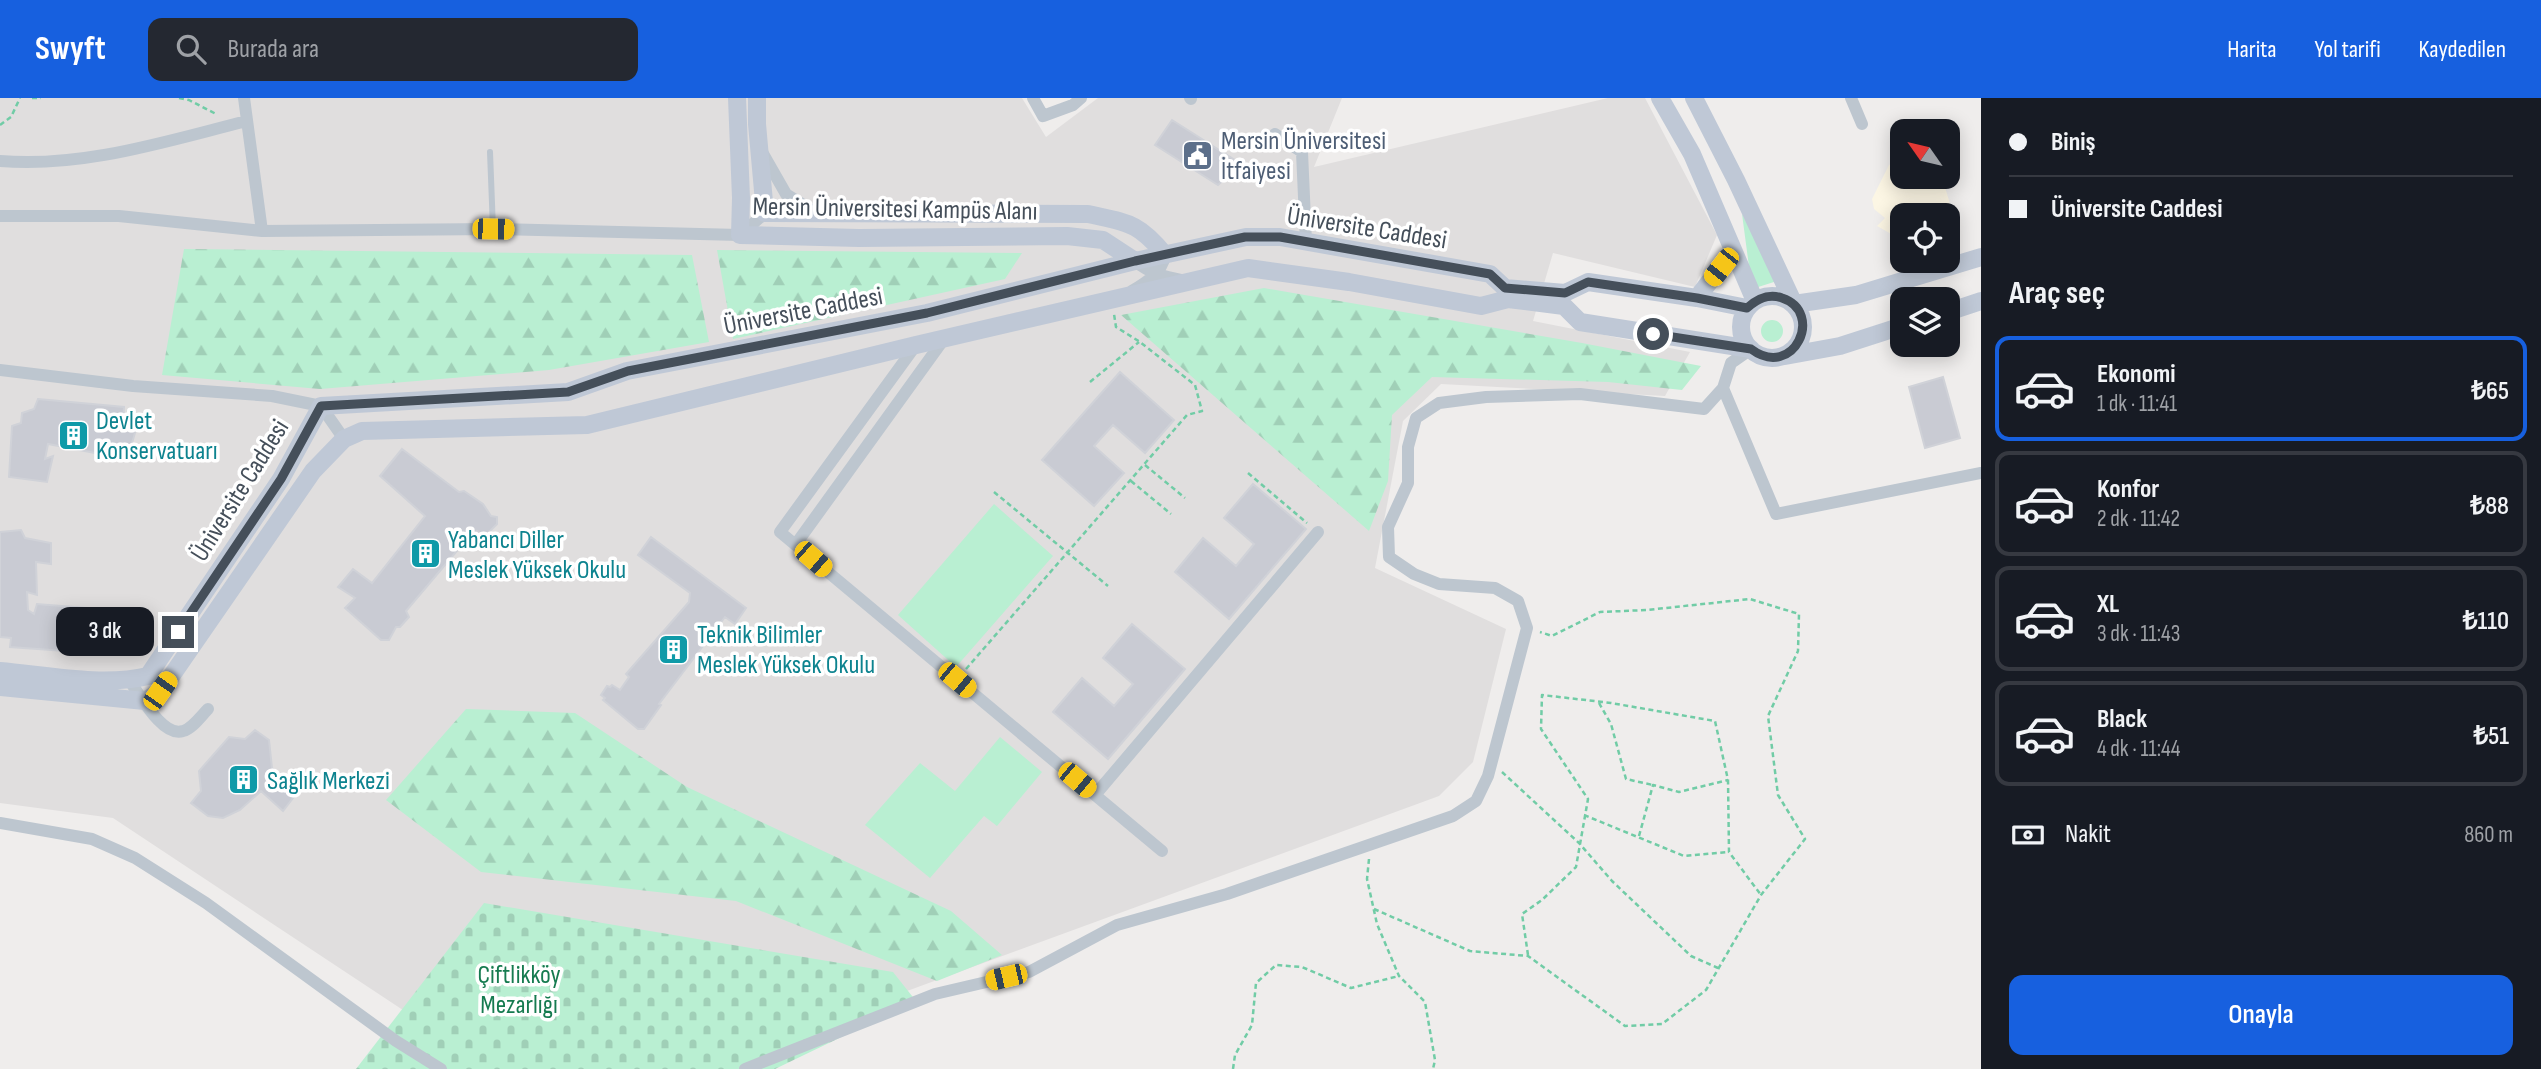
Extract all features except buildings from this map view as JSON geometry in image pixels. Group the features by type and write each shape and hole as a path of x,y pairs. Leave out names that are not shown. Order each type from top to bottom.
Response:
{"main road":[{"name":"Mersin Üniversitesi Kampüs Alanı","path":"737,98 740,235 859,238 1067,236 1103,240 1135,261"},
{"name":"Mersin Üniversitesi Kampüs Alanı","path":"757,98 765,213 1088,214 1128,222 1151,237 1165,255"},
{"path":"1660,98 1692,155 1733,251 1751,305"},
{"path":"1700,102 1800,313 1802,334 1798,344 1791,352 1781,356"},
{"name":"Üniversite Caddesi","path":"129,680 148,676 281,479 321,406 568,392 628,371 927,313 1135,261 1245,237 1280,237 1490,274 1505,288 1565,293 1588,282 1751,305"},
{"path":"1697,298 1733,251"},
{"path":"1751,349 1742,334 1743,316 1751,305 1764,297 1775,296 1794,304 1856,295 1981,257"},
{"path":"0,687 145,701 160,691 313,471 344,439 362,431 587,425 1248,268 1349,282 1480,306 1508,299 1564,306 1580,322 1751,349 1765,357 1840,346 1890,330"},
{"path":"1960,308 1981,301"},
{"path":"0,670 129,680"}],"street":[{"path":"244,98 241,122 262,231"},
{"path":"1033,98 1043,116 1076,100"},
{"path":"1851,98 1862,124"},
{"path":"0,161 30,163 103,156 241,122"},
{"path":"1275,134 1302,152 1306,242"},
{"path":"759,147 786,194 816,214"},
{"path":"0,216 119,216 262,231 493,229 740,235 765,213"},
{"path":"1118,298 1156,274 1164,263 1165,255"},
{"path":"1135,261 1156,274 1187,281"},
{"path":"796,544 944,339"},
{"path":"916,345 780,532 1162,851"},
{"path":"746,1069 935,994 1029,972 1117,926 1227,894 1371,845 1453,816 1476,801 1492,763 1527,628 1518,601 1495,588 1439,584 1414,574 1389,557 1388,527 1408,482 1408,447 1416,418 1439,403 1513,396 1580,394 1703,409 1723,388 1731,363 1751,349"},
{"path":"0,370 133,386 272,396 321,406 344,439"},
{"path":"1723,388 1776,514 1981,473"},
{"path":"1095,795 1318,532"},
{"path":"129,680 163,727 176,733 186,731 208,709"},
{"path":"0,823 92,839 135,858 206,903 396,1041 442,1069"}],"lane":[{"path":"490,152 493,229"}],"path":[{"path":"0,125 10,117 20,98"},
{"path":"32,98 41,98"},
{"path":"179,98 241,122"},
{"path":"957,680 1187,415 1202,411 1195,385 1140,342 1116,327 1118,298"},
{"path":"1090,382 1140,342"},
{"path":"1145,465 1185,498"},
{"path":"1248,473 1318,532"},
{"path":"1131,481 1171,514"},
{"path":"994,492 1108,586"},
{"path":"1374,909 1470,951 1528,956 1625,1026 1662,1024 1706,990 1761,895 1805,839 1778,795 1768,716 1798,651 1798,614 1750,599 1600,612 1552,636 1527,628"},
{"path":"1528,956 1522,914 1542,900 1576,867 1578,843 1588,799 1541,729 1542,695 1598,701 1716,721 1728,780 1729,852 1761,895"},
{"path":"1598,701 1611,724 1626,779 1679,792 1728,780"},
{"path":"1492,763 1578,843 1612,881 1690,956 1718,968"},
{"path":"1639,837 1653,785"},
{"path":"1584,814 1685,856 1729,852"},
{"path":"1371,845 1367,879 1377,924 1399,976 1425,1002 1435,1060 1433,1069"},
{"path":"1233,1069 1235,1055 1252,1025 1256,983 1276,965 1301,967 1351,988 1399,976"}],"shaded area":[{"path":"0,98 1022,98 1046,137 1098,98 1342,98 1314,167 1608,98 1645,98 1717,235 1695,287 1553,253 1533,321 1690,352 1665,396 1441,384 1403,421 1375,568 1506,629 1473,762 1439,796 719,1060 492,1069 113,818 0,803"},
{"path":"1889,165 1890,189 1946,189 1950,203 1890,203 1890,233 1877,226 1885,218 1874,209 1872,199"}],"green space":[{"path":"1742,214 1777,281 1752,289"},
{"path":"184,249 692,255 709,342 549,370 320,389 162,375"},
{"path":"717,250 1022,253 1005,279 733,339"},
{"path":"1264,288 1701,366 1682,390 1608,382 1432,377 1392,415 1388,481 1369,531 1121,315"},
{"path":"1768,320 1776,320 1783,327 1783,335 1776,342 1768,342 1761,335 1761,327"},
{"path":"994,504 1053,556 956,667 898,615"},
{"path":"466,709 575,713 687,787 951,911 1002,955 937,981 736,901 481,872 386,800"},
{"path":"1000,737 1042,772 997,826 984,816 930,878 865,825 920,763 955,791"},
{"name":"Çiftlikköy Mezarlığı","path":"484,903 893,972 916,1001 775,1069 356,1069"}],"place":[{"name":"Mersin Üniversitesi İtfaiyesi","path":"1198,155"},
{"name":"Devlet Konservatuarı","path":"73,435"},
{"name":"Yabancı Diller Meslek Yüksek Okulu","path":"425,554"},
{"name":"Teknik Bilimler Meslek Yüksek Okulu","path":"674,649"},
{"name":"Sağlık Merkezi","path":"244,780"}],"route":[{"path":"178,632 281,479 321,406 568,392 628,371 927,313 1135,261 1245,237 1280,237 1490,274 1505,288 1565,293 1588,282 1747,308 1764,297 1775,296 1794,304 1803,323 1798,344 1791,352 1773,358 1757,354 1751,349 1653,334"}]}
